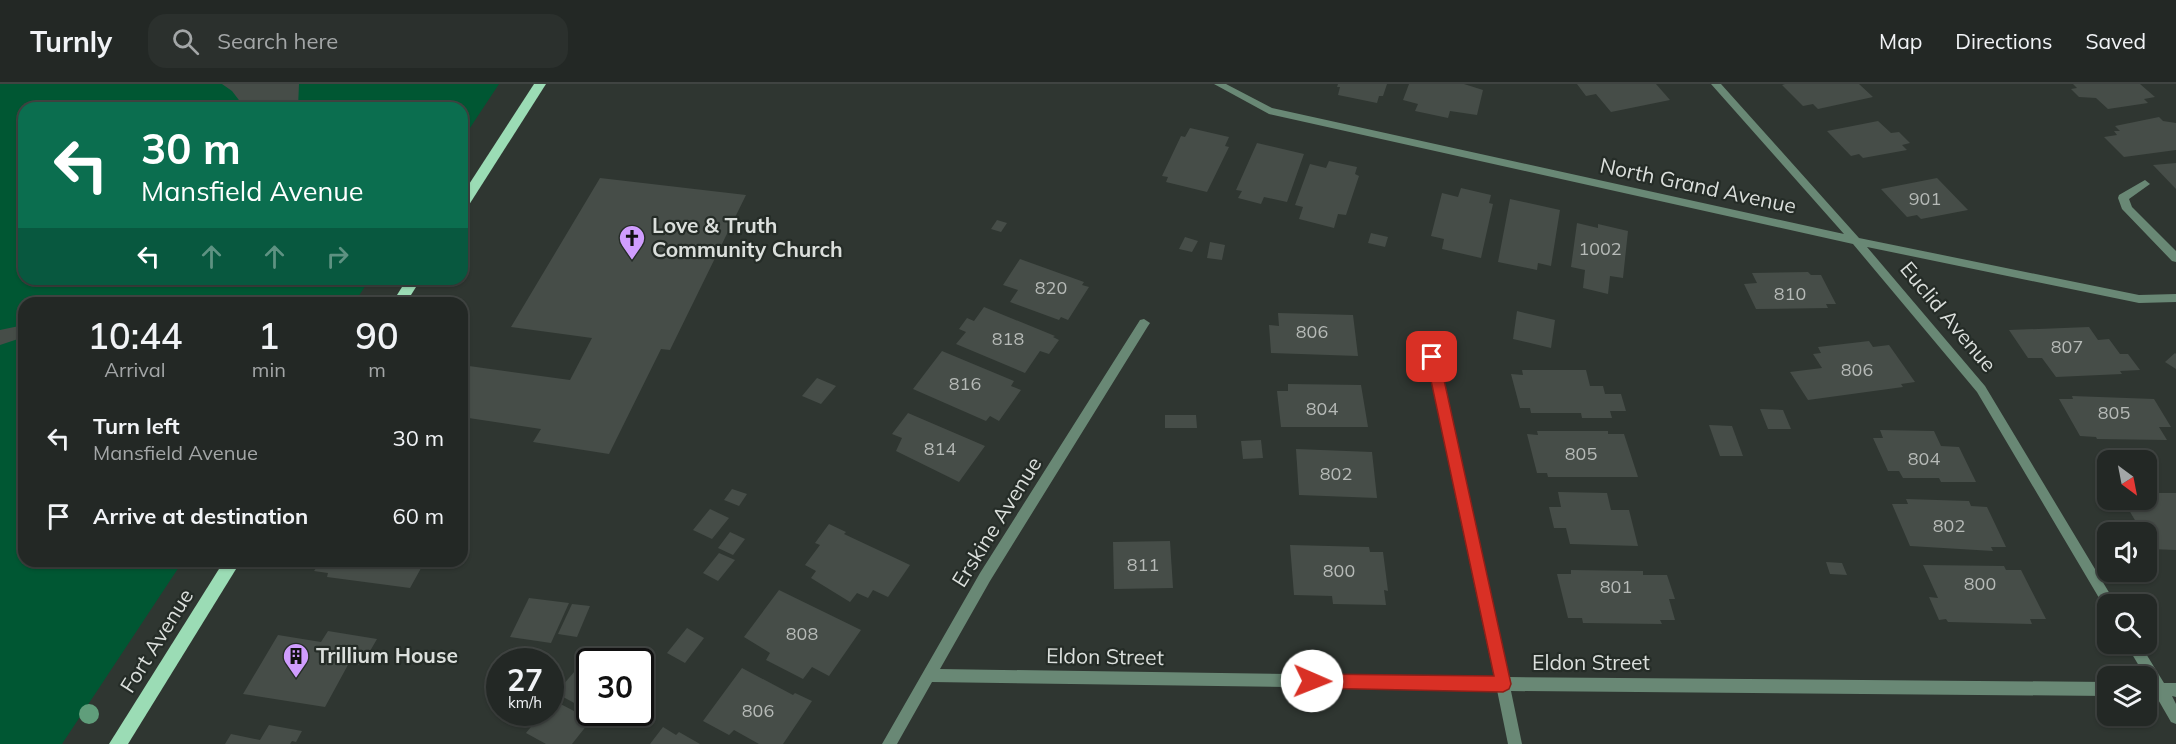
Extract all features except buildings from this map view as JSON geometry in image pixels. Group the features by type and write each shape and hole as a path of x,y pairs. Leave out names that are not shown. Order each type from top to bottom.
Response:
{"main road":[{"path":"468,196 540,84"},
{"name":"Fort Avenue","path":"118,744 229,567"}],"street":[{"name":"North Grand Avenue","path":"1218,84 1269,111 1856,241 2139,299 2176,298"},
{"name":"Euclid Avenue","path":"1716,84 1856,241 1981,389 2104,594"},
{"path":"2145,184 2123,198 2127,209 2176,258"},
{"name":"Erskine Avenue","path":"889,744 985,577 1144,323"},
{"path":"1432,357 1515,744"},
{"name":"Eldon Street","path":"930,675 1503,684 2097,689"},
{"path":"2157,689 2176,690"},
{"path":"2157,694 2176,717"}],"green space":[{"path":"0,84 499,84 468,131 468,102 18,102 18,285 366,285 358,297 18,297 18,567 179,567 62,744 0,744"}],"place":[{"name":"Love & Truth Community Church","path":"632,261"},
{"name":"Trillium House","path":"296,679"}],"route":[{"path":"1312,681 1503,684 1432,357"}]}
